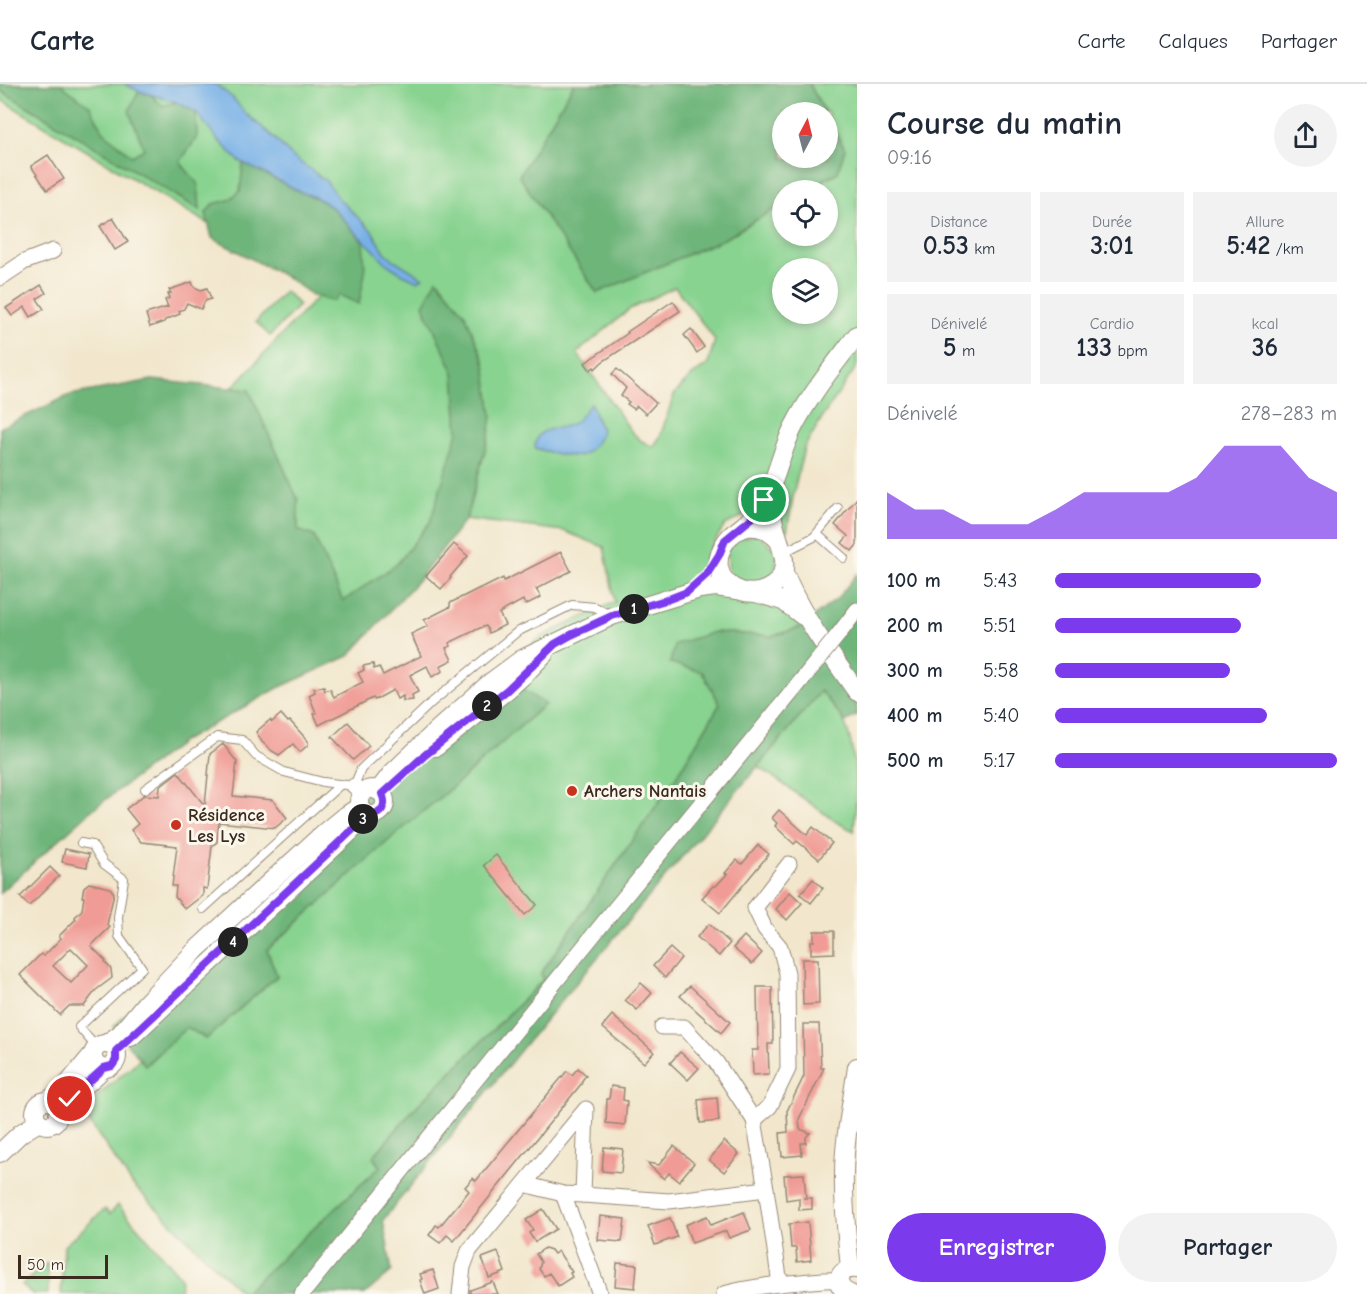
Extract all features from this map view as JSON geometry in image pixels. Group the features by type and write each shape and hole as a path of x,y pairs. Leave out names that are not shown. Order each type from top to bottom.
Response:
{"street":[{"path":"0,278 24,262 53,251"},
{"path":"687,592 707,574 725,540 756,513 771,487 780,456 799,415 857,335"},
{"path":"771,487 772,517 791,589 811,624 857,693"},
{"path":"738,530 750,527 770,533 782,554 778,579 770,587 756,593"},
{"path":"719,555 719,566 723,576 737,590"},
{"path":"0,1153 21,1133 39,1122 35,1115 40,1103 53,1108 62,1091 364,819 363,796 491,682 522,659 612,616 687,592 716,587 756,593 783,601 811,624"},
{"path":"302,1294 857,610"},
{"path":"754,1120 770,1107 788,1069 787,973 780,947 765,929 755,908 789,864"},
{"path":"662,1027 684,1027 716,1062 754,1120 780,1284"},
{"path":"854,1294 844,1292 841,1288 849,1272 844,1173 857,1067"},
{"path":"460,1294 463,1267 469,1251 586,1109 583,1195"},
{"path":"524,1184 563,1194 669,1201 766,1190"},
{"path":"563,1194 600,1294"},
{"path":"724,1294 741,1289 827,1279 849,1272"}],"lane":[{"path":"782,554 814,537 838,508"},
{"path":"817,534 844,558"},
{"path":"363,796 361,769 431,703 517,632 573,606 594,607 612,616"},
{"path":"146,789 216,737 242,740 256,756 284,772 363,796"},
{"path":"203,909 363,796"},
{"path":"81,843 92,845 104,864 124,879 118,917 119,936 142,968 79,1028 103,1053"}],"green space":[{"path":"0,84 574,84 519,176 724,239 772,211 772,246 838,246 838,180 824,180 838,172 845,149 838,137 838,102 819,102 809,84 857,84 857,366 804,448 787,531 764,518 745,515 725,525 711,547 703,567 707,583 769,602 791,613 800,628 772,636 714,632 702,672 720,704 680,771 683,774 541,973 543,980 413,1110 373,1157 380,1167 243,1294 132,1184 81,1110 140,1059 146,1065 187,1026 205,1039 277,976 267,950 544,705 496,673 541,637 615,602 604,547 564,531 466,519 489,435 453,505 337,639 231,389 322,292 0,99","holes":["675,287 715,340 708,364 689,378 674,395 660,437 653,447 640,440 631,431 577,353 630,309"]},
{"path":"0,84 63,84 90,106 103,131 132,156 144,149 129,111 139,91 151,95 163,106 176,102 196,112 197,137 180,162 198,184 200,210 0,90"},
{"path":"574,84 809,84 819,102 772,102 772,168 838,168 838,137 845,149 838,172 824,180 772,180 772,211 724,239 597,293 519,176"},
{"path":"243,163 333,208 363,241 365,272 359,304 339,295 334,301 312,295 290,279 212,238 206,213 213,204 229,200 240,191"},
{"path":"437,279 465,314 485,363 492,416 466,519 420,578 349,656 278,688 185,740 93,809 0,893 0,428 70,395 152,380 249,390 298,500 298,530 314,536 343,601 397,564 430,522 458,432 454,373 423,305"},
{"path":"285,291 299,305 270,336 256,322"},
{"path":"759,534 778,553 775,571 763,584 746,586 729,575 727,548 732,540"},
{"path":"857,574 857,715 845,722 821,691 541,1025 383,1220 392,1271 365,1294 243,1294 380,1167 373,1157 413,1110 543,980 541,973 676,777 720,704 702,672 670,663 675,644 714,632 772,636 799,628 837,599"},
{"path":"496,673 545,704 267,950 277,976 206,1039 187,1027 145,1065 113,1027 193,947"},
{"path":"821,691 844,721 848,733 854,760 856,789 854,831 838,823 758,766"},
{"path":"118,1205 181,1277 180,1294 61,1294 64,1246 105,1209 110,1214"},
{"path":"47,1263 48,1294 32,1294 22,1285"}],"water":[{"path":"124,84 215,84 233,98 245,113 293,157 326,181 340,200 372,231 385,252 423,278 418,281 388,265 334,209 317,198 239,161 217,139 196,112 176,102"},
{"path":"591,403 602,429 594,446 578,456 556,454 535,448 536,440 544,431 575,422"}],"building":[{"path":"48,155 64,179 47,190 31,166"},
{"path":"113,218 128,242 115,250 100,226"},
{"path":"192,282 194,287 201,290 207,288 211,299 205,301 201,309 187,303 184,309 179,311 180,314 150,327 146,314 168,307 165,300 171,293 169,290"},
{"path":"41,285 46,293 37,299 44,309 31,317 25,307 12,316 6,308"},
{"path":"673,301 680,311 602,362 595,369 594,367 590,370 585,363"},
{"path":"691,329 704,347 697,353 684,335"},
{"path":"617,369 656,403 646,414 637,406 634,409 627,404 629,402 621,396 626,388 612,374"},
{"path":"857,498 857,545 852,551 842,543 848,536 835,525"},
{"path":"454,544 468,556 441,589 426,576"},
{"path":"561,552 571,571 536,589 541,597 525,605 523,600 499,613 505,625 489,633 486,626 449,643 451,646 446,648 452,660 440,666 443,671 432,677 427,666 410,675 418,692 412,695 413,700 403,701 403,696 397,699 393,690 319,725 309,695 315,692 314,688 324,687 325,691 330,689 334,697 363,682 358,673 364,670 363,666 373,664 374,669 379,667 383,675 421,656 411,634 428,626 424,620 450,607 450,603 482,587 503,578 504,581"},
{"path":"281,714 308,741 308,745 300,752 293,744 279,755 262,742 256,732"},
{"path":"348,722 369,746 353,760 332,737"},
{"name":"Résidence Les Lys","path":"223,744 237,762 233,796 273,800 287,818 275,828 219,822 217,842 212,846 207,889 203,888 203,895 185,909 175,897 176,886 172,886 177,846 141,842 131,830 138,824 126,809 144,795 159,796 160,786 178,772 205,806 210,754"},
{"path":"779,810 807,835 813,827 832,843 819,859 797,841 794,844 775,826 777,823 772,818"},
{"path":"758,845 769,854 720,913 702,898 713,886 716,886 737,860 742,864"},
{"path":"65,849 89,854 87,867 62,862"},
{"path":"496,855 537,905 525,915 484,865"},
{"path":"50,867 59,876 29,906 20,897"},
{"path":"813,879 823,888 811,903 800,894"},
{"path":"89,883 110,888 114,893 107,925 110,927 91,946 106,961 111,969 112,978 96,990 84,1006 69,1006 60,1015 20,975 41,954 44,956 76,919 75,917 82,910 84,887","holes":["71,948 88,965 71,983 53,966"]},
{"path":"790,892 802,903 787,920 776,909"},
{"path":"709,924 730,943 719,956 697,937"},
{"path":"814,931 834,931 834,953 811,954"},
{"path":"744,936 762,953 752,964 733,948"},
{"path":"670,948 681,958 665,978 653,966"},
{"path":"802,959 818,959 819,1004 803,1005"},
{"path":"641,983 652,993 637,1010 625,1000"},
{"path":"690,986 730,1022 721,1033 680,996"},
{"path":"757,987 772,987 773,1044 768,1044 769,1074 753,1075 752,1050 758,1050"},
{"path":"612,1015 654,1052 644,1063 602,1027"},
{"path":"803,1024 819,1024 821,1068 824,1068 799,1119 800,1129 810,1133 806,1137 806,1143 801,1143 802,1155 782,1157 780,1133 788,1132 787,1111 804,1076"},
{"path":"680,1052 699,1068 688,1080 670,1063"},
{"path":"578,1068 586,1075 582,1083 454,1241 447,1235 440,1243 429,1235 436,1225 439,1227 469,1191 465,1187 473,1178 476,1181 567,1071 572,1075"},
{"path":"611,1086 624,1088 623,1100 627,1101 625,1125 606,1123 607,1099 609,1099"},
{"path":"717,1098 719,1121 700,1123 698,1100"},
{"path":"724,1141 739,1154 724,1172 709,1160"},
{"path":"674,1146 694,1163 679,1181 669,1173 664,1179 647,1163 659,1165"},
{"path":"604,1147 623,1149 621,1173 602,1171"},
{"path":"804,1174 806,1198 812,1198 812,1209 799,1210 799,1198 786,1200 784,1175"},
{"path":"543,1209 556,1229 535,1242 529,1233 533,1230 526,1220"},
{"path":"744,1212 751,1230 729,1238 726,1231 692,1243 685,1225 707,1216 711,1225"},
{"path":"600,1216 625,1219 622,1242 598,1240"},
{"path":"670,1218 677,1237 655,1245 648,1226"},
{"path":"808,1222 811,1260 797,1262 796,1248 791,1248 789,1224"},
{"path":"545,1248 554,1254 558,1251 572,1272 570,1273 572,1277 558,1286 549,1273 544,1276 539,1269 541,1262 536,1254"},
{"path":"498,1252 505,1272 489,1278 482,1258"},
{"path":"617,1263 637,1265 635,1288 615,1286"},
{"path":"433,1270 439,1289 425,1294 420,1274"},
{"path":"493,1282 498,1294 470,1294 470,1290"}],"place":[{"name":"Archers Nantais","path":"572,791"},
{"name":"Résidence Les Lys","path":"176,825"}],"route":[{"path":"70,1099 104,1068 112,1066 116,1060 116,1051 364,819 366,814 370,816 379,814 385,802 382,794 425,755 507,690 555,644 612,616 687,592 711,569 725,540 752,518 764,500"}]}
